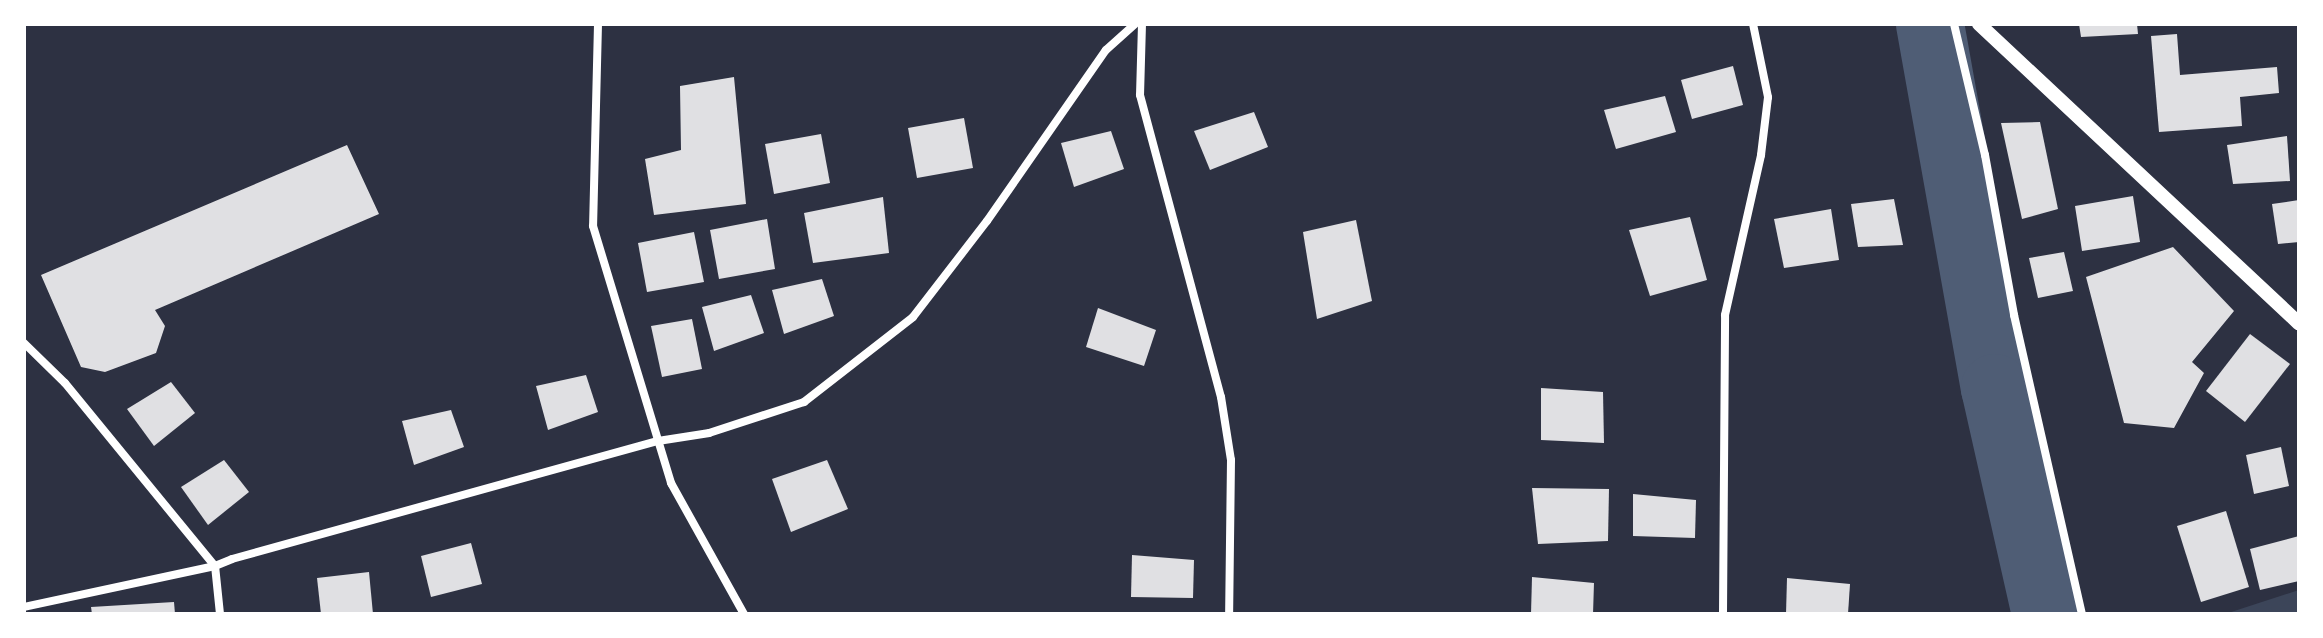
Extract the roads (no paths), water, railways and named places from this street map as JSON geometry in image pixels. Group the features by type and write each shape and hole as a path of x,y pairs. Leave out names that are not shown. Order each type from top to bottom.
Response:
{"street":[{"path":"598,24 593,226 671,483 744,614"},
{"path":"24,607 215,566 658,441 709,433 804,402 913,317 987,221 1106,50 1135,24"},
{"path":"1142,24 1140,95 1221,397 1231,460 1229,614"},
{"path":"1723,614 1725,315 1761,155 1768,97 1753,24"},
{"path":"1954,24 1985,155 2014,315 2082,614"},
{"path":"1979,24 2299,323"},
{"path":"24,343 65,383 215,566 220,614"}],"waterway":[{"path":"1930,24 1995,388 2046,614"}]}
